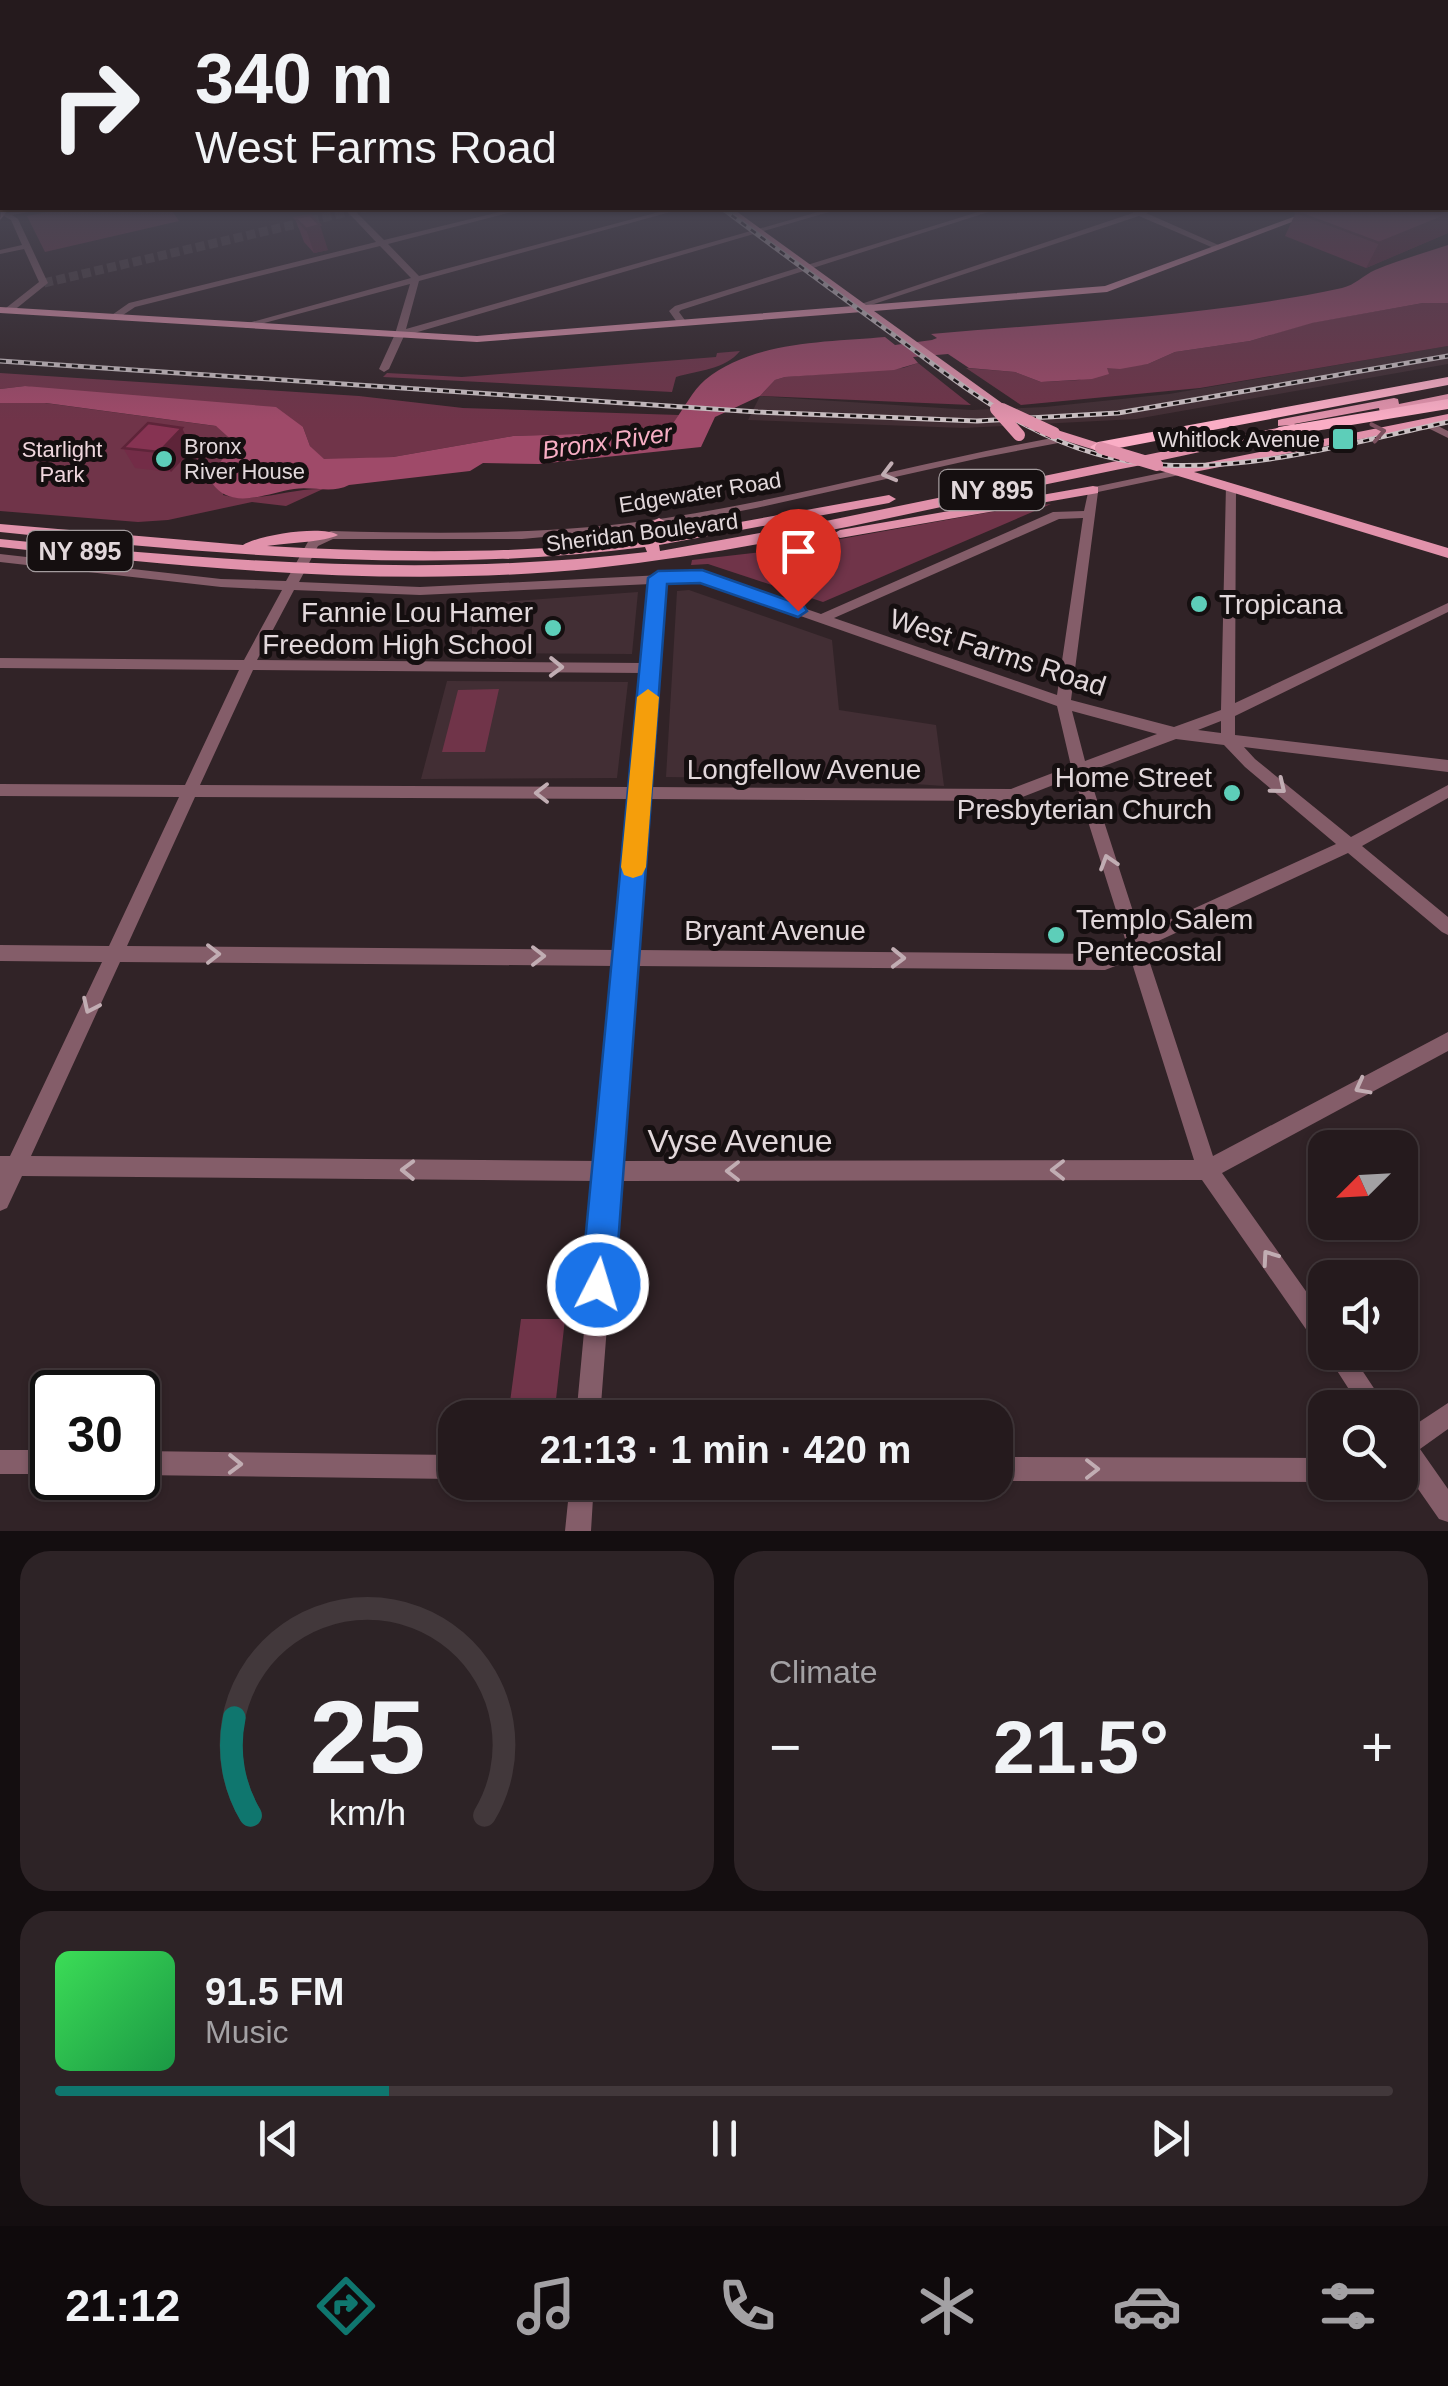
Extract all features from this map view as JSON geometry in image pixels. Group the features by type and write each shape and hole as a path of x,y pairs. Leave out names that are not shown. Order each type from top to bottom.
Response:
{"highway":[{"path":"1100,447 1367,394 1448,392"},
{"name":"NY 895","path":"1277,428 1448,392"}],"main road":[{"path":"827,278 996,406 1054,433 1448,553"},
{"path":"5,310 478,339 1106,290 1137,278"},
{"path":"996,406 1024,440"},
{"path":"1180,472 1448,418"},
{"name":"Sheridan Boulevard","path":"0,542 296,570 494,570 653,550 754,527 1277,428"},
{"name":"Sheridan Boulevard","path":"0,528 304,556 706,551 1277,428"},
{"path":"706,551 1091,502"},
{"path":"653,550 648,529 659,522"},
{"path":"210,548 302,535 331,536"}],"street":[{"path":"5,310 44,283 42,278"},
{"path":"114,317 132,305 238,278"},
{"path":"246,325 414,278"},
{"path":"384,369 400,334 416,278"},
{"path":"400,334 592,278"},
{"path":"682,323 674,311 678,308 771,278"},
{"path":"865,307 948,278"},
{"path":"911,291 925,304"},
{"path":"1424,422 1448,436"},
{"name":"Edgewater Road","path":"331,536 468,537 659,522 1024,440 1070,438"},
{"path":"820,619 1057,515 1180,472"},
{"path":"1230,487 1228,738 1250,763 1448,927"},
{"path":"1091,502 1063,703 1080,770 1206,1170 1308,1313"},
{"path":"0,1200 8,1166 115,953 248,665 304,556 313,543 331,536"},
{"name":"West Farms Road","path":"0,558 175,579 444,592 707,578 1063,703 1175,733 1448,766"},
{"path":"589,1400 658,578"},
{"name":"Longfellow Avenue","path":"0,790 1012,795 1230,712 1448,608"},
{"path":"0,663 650,668"},
{"name":"Bryant Avenue","path":"0,952 1105,962 1135,950 1148,937 1350,845 1448,791"},
{"name":"Vyse Avenue","path":"8,1166 607,1172 1206,1170 1448,1041"},
{"path":"1418,1435 1448,1415"},
{"path":"0,1462 30,1462"},
{"path":"160,1463 438,1467"},
{"path":"1013,1469 1308,1470"},
{"path":"1418,1469 1448,1510"},
{"path":"578,1531 581,1500"}],"shaded area":[{"path":"1448,346 1448,364 1136,419 964,428 748,420 760,396 972,410 1045,407 1169,394"},
{"path":"689,590 832,640 839,710 936,725 944,786 855,780 666,777 677,591"},
{"name":"Fannie Lou Hamer Freedom High School","path":"638,592 632,654 472,653 472,604"},
{"path":"447,681 628,682 617,778 421,779"}],"green space":[{"path":"1423,303 1448,303 1448,346 1200,388 1021,405 966,368 1015,372 1041,382 1079,380 1106,368 1148,364 1175,352 1250,341 1310,323"},
{"path":"740,351 719,366 676,377 672,392 383,377 387,373 462,377 716,357 717,353"},
{"path":"918,363 971,405 760,396 775,380 785,377 903,368"},
{"name":"Starlight Park","path":"0,373 359,396 463,408 679,415 673,423 608,433 513,436 393,457 324,460 310,446 303,427 25,386 0,389"},
{"name":"Starlight Park","path":"0,403 45,403 259,432 235,440 223,495 248,498 323,489 286,506 252,502 168,520 138,522 0,511"},
{"path":"1051,504 823,602 708,564 691,565 692,560 779,550"},
{"path":"499,689 485,752 442,752 458,690"},
{"path":"521,1319 565,1319 556,1400 510,1400"}],"water":[{"name":"Bronx River","path":"1361,278 1448,278 1448,303 1423,303 1312,323 1250,341 1175,352 1148,364 1107,368 1109,374 1092,379 1041,382 1015,372 969,368 948,354 913,357 918,363 894,370 785,377 775,380 760,396 715,417 701,447 539,464 483,463 470,471 336,489 294,489 250,498 229,496 212,483 215,469 235,443 216,426 46,403 0,403 0,389 25,386 276,407 303,427 310,446 324,459 393,457 513,436 608,433 673,423 701,384 724,367 791,346 885,337 895,345 937,338 931,334 1240,306 1351,285"}],"building":[{"path":"148,423 182,428 159,452 123,448"}],"tunnel":[{"path":"44,283 63,278"}],"railway":[{"path":"817,278 950,377 1015,419"},
{"path":"1015,419 1118,413 1448,356"},
{"path":"0,361 758,412 977,421 1015,419"},
{"path":"1015,419 1085,451 1163,465 1271,459 1448,422"}],"slow traffic":[{"path":"633,867 648,697"}],"place":[{"name":"Whitlock Avenue","path":"1343,439"},
{"name":"Bronx River House","path":"164,459"},
{"name":"Tropicana","path":"1199,604"},
{"name":"Fannie Lou Hamer Freedom High School","path":"553,628"},
{"name":"Home Street Presbyterian Church","path":"1232,793"},
{"name":"Templo Salem Pentecostal","path":"1056,935"}],"route":[{"path":"598,1285 658,578 702,577 798,611"}]}
